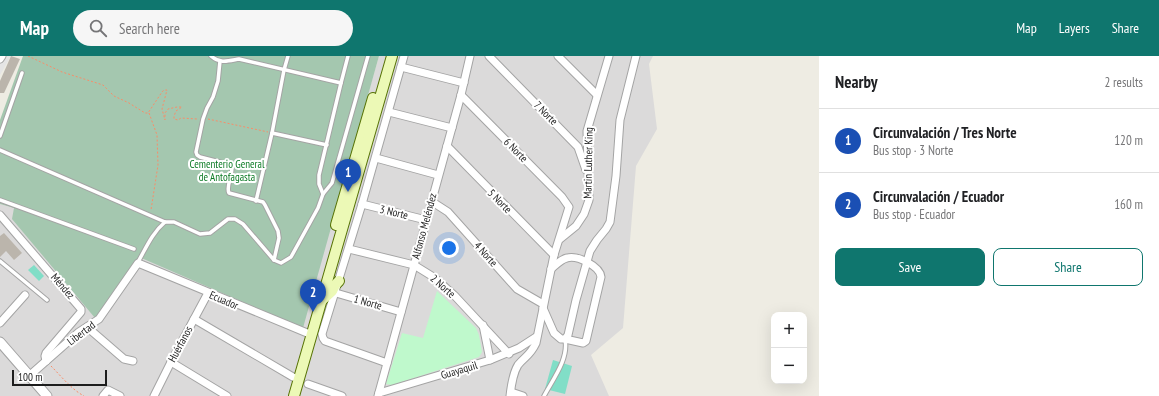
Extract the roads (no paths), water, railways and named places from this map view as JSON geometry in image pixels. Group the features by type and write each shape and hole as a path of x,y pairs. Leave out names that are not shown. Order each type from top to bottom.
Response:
{"main road":[{"path":"288,396 293,377 321,301 363,145 385,56"},
{"path":"294,396 308,334 363,145 392,56"},
{"path":"321,301 332,291 339,281"}],"street":[{"path":"387,363 325,341 322,334 336,293 376,158 404,56"},
{"name":"Alfonso Meléndez","path":"378,394 452,128 470,56"},
{"name":"7 Norte","path":"489,56 578,146 589,179"},
{"path":"558,56 597,96"},
{"name":"Martin Luther King","path":"560,239 576,226 584,214 589,200 586,131 609,56"},
{"path":"565,339 568,335 590,251 610,222 616,176 620,120 636,56"},
{"path":"401,66 464,83"},
{"name":"6 Norte","path":"461,94 562,197 569,207"},
{"path":"389,112 452,128"},
{"path":"363,145 378,150"},
{"name":"5 Norte","path":"446,146 554,256"},
{"path":"376,158 438,175"},
{"name":"4 Norte","path":"431,201 448,212 518,289 543,306"},
{"name":"3 Norte","path":"362,204 426,220"},
{"name":"Martin Luther King","path":"510,394 515,370 532,352 536,344 536,337 554,256 569,207"},
{"name":"Méndez","path":"0,215 81,309 81,312 46,353 46,361"},
{"name":"2 Norte","path":"349,248 414,265 435,278 483,325 508,354"},
{"path":"543,306 554,333 561,339 583,343 585,342 602,277 600,271 573,257 561,260 551,269"},
{"name":"Ecuador","path":"138,263 308,334"},
{"name":"Libertad","path":"29,376 87,326 99,319 138,263"},
{"name":"Huérfanos","path":"154,396 208,293"},
{"name":"1 Norte","path":"336,293 401,312"},
{"path":"0,323 25,295"},
{"path":"194,319 293,377"},
{"path":"483,325 490,360"},
{"path":"87,326 124,359 133,361"},
{"name":"Guayaquil","path":"378,394 508,354 536,337"},
{"path":"0,342 47,396"},
{"path":"171,362 228,396"},
{"path":"308,384 342,396"},
{"path":"103,396 108,390 120,396"},
{"path":"510,394 523,396"}],"lane":[{"path":"210,56 220,62 228,62 239,59 341,83"},
{"path":"256,201 288,56"},
{"path":"323,194 319,184 319,174 348,56"},
{"path":"0,150 165,222 174,222 200,234 210,233 228,219 235,219 243,224 274,260 281,263 291,257 318,208 323,194 332,183 368,56"},
{"path":"220,62 218,81 213,97 203,119 196,152 200,157 231,165 233,170 229,193 263,202 278,231 279,238 274,260"},
{"path":"0,136 22,73"},
{"path":"272,133 327,145"},
{"path":"0,200 134,248"},
{"path":"138,263 151,238 158,228 165,222"},
{"path":"0,261 46,300"},
{"path":"544,396 564,359 566,346 565,339"}],"place":[{"name":"Circunvalación / Tres Norte","path":"348,192"},
{"name":"Circunvalación / Ecuador","path":"313,312"}],"park label":[{"name":"Cementerio General de Antofagasta","path":"227,170"}]}
